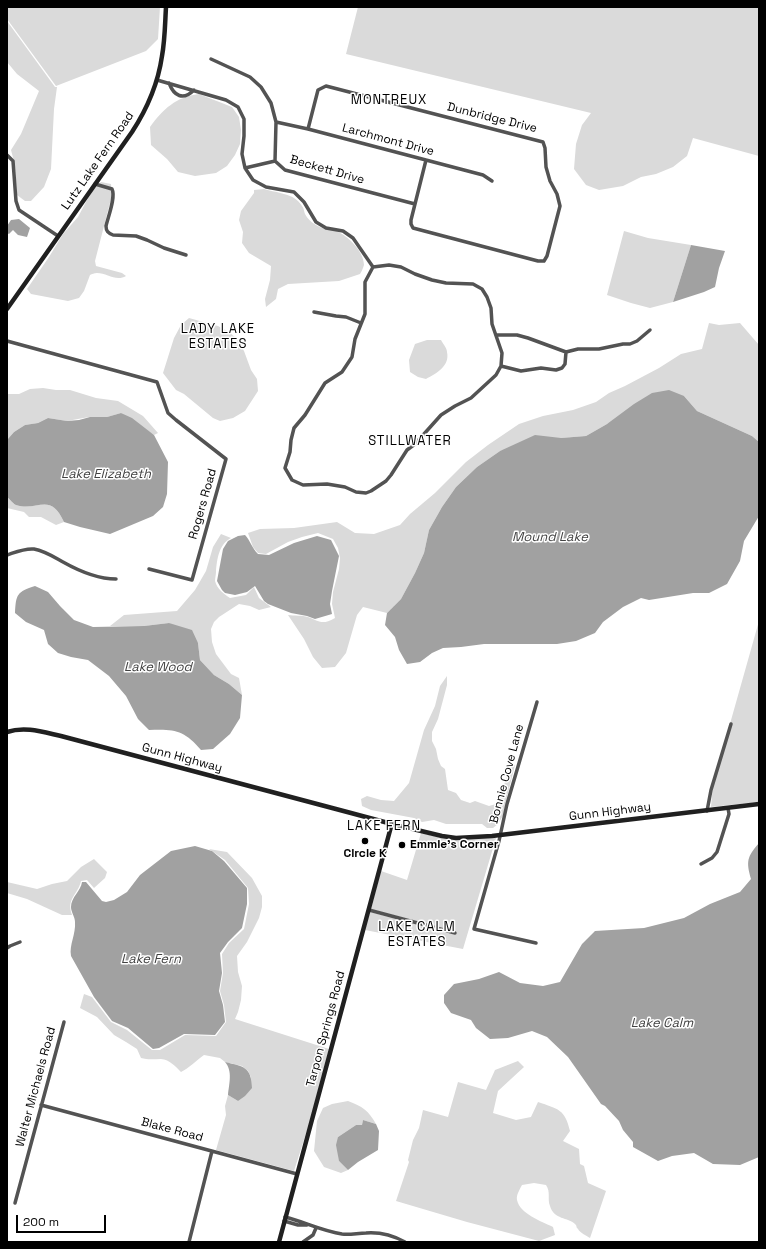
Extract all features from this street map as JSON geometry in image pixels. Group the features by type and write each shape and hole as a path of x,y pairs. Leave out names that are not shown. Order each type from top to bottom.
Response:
{"main road":[{"name":"Lutz Lake Fern Road","path":"7,309 140,120 147,107 157,80 162,56 166,7"},
{"name":"Gunn Highway","path":"7,732 24,730 48,733 351,813 463,837 501,835 759,804"},
{"name":"Tarpon Springs Road","path":"279,1242 392,823"}],"street":[{"name":"Beckett Drive","path":"211,60 250,77 261,87 271,103 276,122 274,161 285,170 415,204"},
{"path":"157,80 226,100 238,107 244,119 242,154 245,168 253,180 266,187 294,192 304,202 316,222 326,228 343,231 353,238 373,267"},
{"path":"169,83 174,92 180,96 186,96 194,90"},
{"name":"Dunbridge Drive","path":"308,129 318,90 326,86 543,142 545,148 546,167 550,181 557,194 560,206 547,256 544,261 538,261 414,229 411,226 411,222 426,160"},
{"name":"Larchmont Drive","path":"276,122 484,175 492,181"},
{"path":"7,155 13,161 16,201 20,210 58,236"},
{"path":"245,168 274,161"},
{"path":"95,184 114,191 106,226 106,229 110,234 136,236 164,248 186,255"},
{"path":"389,265 401,267 432,280 446,283 473,284 482,289 491,308 492,324 502,353 501,366 496,375 471,398 441,415 415,444 407,450 388,479 371,491 366,493 356,492 345,487 327,484 303,485 292,480 284,468 290,452 290,440 294,428 305,415 325,383 342,372 352,357 355,338 365,314 365,282 373,267 389,265"},
{"path":"314,312 346,317 361,323"},
{"path":"496,335 517,335 566,352 578,349 599,349 630,344 637,341 650,330"},
{"name":"Rogers Road","path":"7,342 157,382 168,412 226,459 192,580 149,569"},
{"path":"501,366 521,371 541,368 556,370 562,368 565,364 566,352"},
{"path":"7,555 24,549 35,549 87,573 100,577 116,579"},
{"name":"Bonnie Cove Lane","path":"536,943 474,929 501,835 507,804 537,702"},
{"path":"708,811 711,790 731,724"},
{"path":"701,864 712,858 716,852 729,814 728,808"},
{"path":"368,910 455,933"},
{"path":"7,948 20,942"},
{"name":"Walter Michaels Road","path":"15,1203 64,1022"},
{"name":"Blake Road","path":"42,1105 297,1174"},
{"path":"189,1242 212,1151"},
{"path":"285,1219 316,1228 346,1234 378,1233 392,1236 405,1242"},
{"path":"303,1242 313,1235 316,1228"}],"shaded area":[{"path":"8,7 160,7 158,39 146,51 56,86 7,19"},
{"path":"358,7 759,7 759,156 693,138 687,156 673,167 656,174 641,177 623,186 599,190 586,185 574,169 576,144 582,125 591,113 346,54"},
{"path":"7,21 55,87 57,87 54,109 51,169 44,187 31,201 25,201 17,195 15,165 11,150 21,134 39,91 17,74 7,62"},
{"path":"199,94 232,107 239,117 241,130 240,144 235,155 227,166 216,173 195,176 178,172 167,159 151,145 150,127 165,109 183,98"},
{"path":"101,182 111,184 112,195 95,261 96,266 122,273 126,276 122,278 115,278 101,273 92,274 90,275 84,291 79,298 68,301 31,294 27,289 63,234 78,217 94,189"},
{"path":"264,189 295,198 303,207 308,219 313,223 322,228 338,232 349,239 358,249 363,260 364,265 360,274 339,281 288,284 278,289 276,299 266,307 265,299 270,280 271,266 249,253 242,243 243,232 239,220 241,211 254,193 254,190"},
{"path":"624,231 648,238 691,245 673,302 650,308 607,295"},
{"path":"189,318 218,326 229,332 237,339 244,351 251,370 257,379 258,391 245,411 233,418 220,421 213,418 184,394 176,390 163,373 174,338 181,325"},
{"path":"709,323 719,325 740,323 759,345 759,442 752,436 697,411 684,396 607,424 586,436 561,438 500,451 477,467 456,487 442,507 429,530 424,553 401,599 387,613 363,607 357,615 346,653 335,667 322,668 313,657 304,639 288,615 306,616 322,622 327,622 335,618 332,604 333,592 339,569 340,558 338,548 333,539 318,533 288,542 266,554 258,553 253,547 248,533 260,529 294,528 337,522 355,533 374,534 400,525 466,462 519,424 543,416 573,410 596,402 609,393 659,368 681,354 702,349"},
{"path":"427,340 441,340 446,349 447,361 442,368 426,379 418,377 410,372 409,360 415,344"},
{"path":"43,388 70,390 96,398 118,401 143,416 158,433 154,435 121,413 107,417 89,417 67,421 48,418 38,423 25,425 14,432 7,440 7,394 19,394 30,389"},
{"path":"7,497 16,505 31,506 43,504 54,507 64,522 56,525 41,517 29,517 24,512 7,508"},
{"path":"221,534 231,538 221,548 218,557 215,581 219,589 230,598 246,595 254,587 259,598 271,607 259,610 250,606 239,604 219,617 214,622 211,629 212,642 216,654 231,674 239,678 242,695 229,684 214,675 200,660 198,643 169,623 144,626 110,626 124,615 177,611 195,590 206,571 213,547"},
{"path":"759,621 759,802 711,807 713,784"},
{"path":"447,676 447,685 438,719 432,732 432,741 441,766 445,769 448,790 456,793 461,800 470,803 475,801 489,806 496,804 511,764 515,765 504,814 498,824 493,828 487,828 482,824 446,824 434,820 422,822 414,818 371,810 362,806 361,799 367,796 381,800 394,801 409,783 424,730 435,706 440,686"},
{"path":"421,833 442,838 496,838 463,949 365,930 370,912 456,935 457,932 371,909 381,871 407,880"},
{"path":"209,849 227,852 252,878 262,896 262,907 259,918 247,942 237,956 238,972 242,986 241,1000 235,1019 329,1049 309,1124 294,1171 216,1150 226,1115 225,1106 228,1095 238,1101 251,1077 248,1071 242,1066 225,1062 220,1058 204,1055 190,1067 181,1072 167,1061 161,1059 141,1058 137,1049 114,1035 97,1017 80,1008 84,994 92,997 111,1022 127,1030 152,1050 160,1050 185,1035 216,1036 226,1022 224,1005 220,991 223,973 222,954 229,943 244,929 249,904 248,888 225,860"},
{"path":"94,859 107,872 105,878 94,888 87,880 81,881 80,886 71,900 70,904 72,915 62,915 27,899 7,893 7,882 37,889 67,881 81,867"},
{"path":"518,1061 524,1067 498,1091 493,1113 516,1120 531,1117 538,1102 556,1108 563,1114 566,1118 570,1131 563,1141 579,1149 580,1164 584,1166 588,1183 606,1191 590,1238 580,1232 576,1225 572,1222 558,1216 552,1211 546,1185 534,1183 522,1185 517,1196 517,1200 522,1209 537,1220 553,1227 555,1235 539,1241 396,1201 409,1162 408,1160 413,1140 419,1128 423,1110 448,1117 458,1082 486,1090 495,1070"},
{"path":"348,1101 365,1110 376,1124 363,1120 362,1125 356,1125 338,1137 339,1161 348,1170 341,1173 324,1167 314,1151 317,1121 323,1108 332,1104"}],"water":[{"path":"19,219 30,228 27,237 18,235 13,230 9,234 7,233 7,226 11,220"},
{"path":"691,245 725,251 719,268 715,287 673,302"},
{"name":"Mound Lake","path":"669,390 684,396 697,411 752,436 759,442 759,516 744,541 740,561 727,584 709,593 693,593 649,600 641,598 623,607 603,622 595,633 576,641 557,644 484,644 443,648 432,653 420,662 407,664 399,650 395,637 385,625 387,613 401,599 424,553 429,530 442,507 456,487 477,467 500,451 535,435 561,438 586,436 607,424 652,393"},
{"name":"Lake Elizabeth","path":"121,413 132,418 154,435 168,462 167,494 163,507 153,516 110,534 64,522 54,507 43,504 31,506 16,505 7,497 7,440 14,432 25,425 38,423 48,418 67,421 90,417 107,417"},
{"path":"245,535 258,554 269,555 294,543 317,536 331,540 339,556 330,604 332,614 315,619 291,613 264,601 255,586 247,592 235,595 225,593 217,581 223,549 228,541 238,536"},
{"name":"Lake Wood","path":"35,586 48,592 74,620 93,627 144,626 169,623 192,630 198,643 200,660 214,675 229,684 242,695 240,718 230,734 213,749 201,750 189,738 178,732 149,730 138,719 126,696 109,676 88,660 58,653 48,644 44,630 26,622 15,613 17,598 21,592"},
{"name":"Lake Calm","path":"759,843 759,1157 740,1165 713,1164 694,1153 672,1156 658,1161 633,1147 633,1142 623,1130 619,1121 605,1106 601,1104 568,1057 547,1037 532,1031 508,1038 490,1039 476,1028 471,1020 451,1013 444,1003 444,995 454,984 479,979 499,972 520,983 543,986 560,982 582,944 595,931 644,928 684,918 710,904 740,892 751,879 748,863 752,852"},
{"name":"Lake Fern","path":"195,846 212,851 224,861 247,888 247,904 242,928 228,942 220,953 222,973 219,991 223,1005 225,1022 215,1035 184,1034 159,1048 153,1049 128,1028 112,1021 94,997 71,956 71,948 75,931 75,920 71,909 71,903 82,882 86,882 102,901 106,902 114,900 127,892 140,875 171,851"},
{"path":"225,1062 242,1067 248,1071 250,1075 252,1088 238,1101 228,1095 230,1073"},
{"path":"363,1120 376,1124 379,1131 378,1150 348,1170 339,1161 336,1145 338,1137 356,1125 362,1125"}],"place":[{"name":"Circle K","path":"365,841"},
{"name":"Emmie's Corner","path":"402,845"}],"district":[{"name":"MONTREUX","path":"389,100"},
{"name":"LADY LAKE ESTATES","path":"218,336"},
{"name":"STILLWATER","path":"410,441"},
{"name":"LAKE FERN","path":"384,826"},
{"name":"LAKE CALM ESTATES","path":"417,934"}]}
